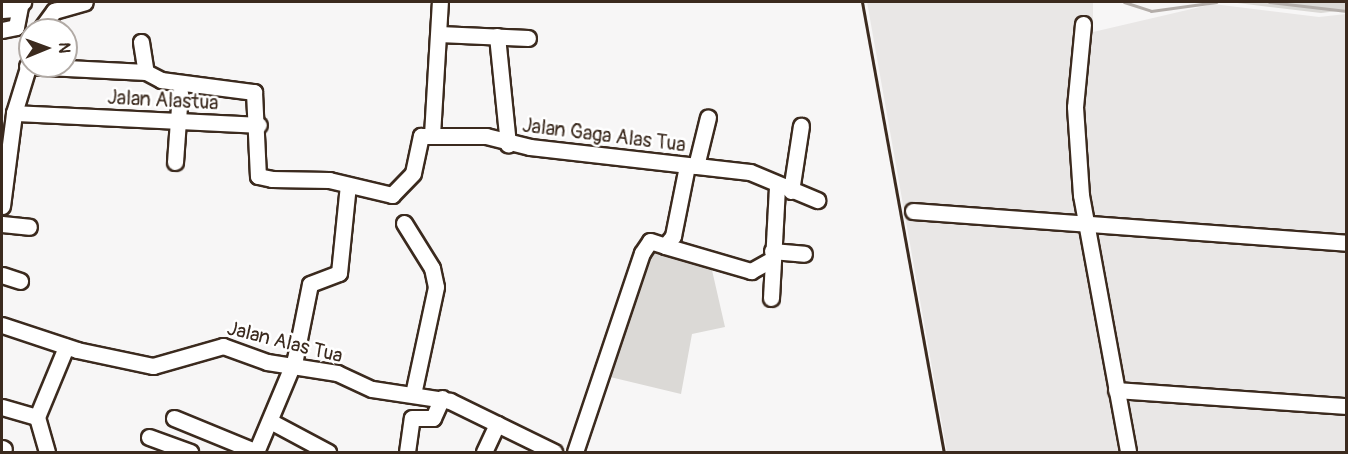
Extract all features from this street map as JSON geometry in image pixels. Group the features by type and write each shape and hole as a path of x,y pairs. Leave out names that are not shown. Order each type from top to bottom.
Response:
{"street":[{"path":"49,18 54,11 85,2"},
{"path":"432,135 440,2"},
{"path":"2,10 21,4 16,27 2,30"},
{"path":"1083,24 1075,107 1086,224 1128,453"},
{"path":"439,34 528,38"},
{"path":"78,67 146,72 161,80 254,92 259,125 258,176 348,185 382,196 397,194 413,173 419,139 432,135 486,136 508,144 497,36"},
{"path":"141,42 146,72"},
{"path":"2,206 14,113 24,78"},
{"path":"175,162 180,92"},
{"name":"Jalan Alastua","path":"14,113 178,123 259,125"},
{"name":"Jalan Gaga Alas Tua","path":"692,166 708,117"},
{"path":"771,298 772,255 784,188 801,126"},
{"name":"Jalan Gaga Alas Tua","path":"508,144 750,172 784,188 818,200"},
{"path":"665,246 673,236 692,166"},
{"path":"174,418 257,452 291,366 310,284 339,273 348,185"},
{"path":"913,211 1347,243"},
{"path":"404,223 432,268 436,287 413,394"},
{"path":"2,224 29,227"},
{"path":"575,453 642,253 650,241 751,272 772,255 804,254"},
{"path":"2,275 20,281"},
{"name":"Jalan Alas Tua","path":"2,325 66,347 153,366 217,346 291,366 337,373 372,389 442,398 554,453"},
{"path":"47,453 37,417 66,347"},
{"path":"1116,390 1347,406"},
{"path":"407,453 412,418 433,418 442,398"},
{"path":"2,407 37,417"},
{"path":"270,421 328,453"},
{"path":"484,453 497,424"},
{"path":"149,437 190,453"}],"shaded area":[{"path":"867,2 1093,2 1093,32 1213,4 1319,17 1346,14 1346,452 947,452"},
{"path":"1229,2 1346,2 1346,10 1321,13"},
{"path":"659,248 709,257 725,327 692,334 681,394 606,376 650,255"}],"waterway":[{"path":"1124,2 1151,11 1216,2"},
{"path":"1269,2 1346,11"}],"railway":[{"path":"862,2 944,452"}]}
